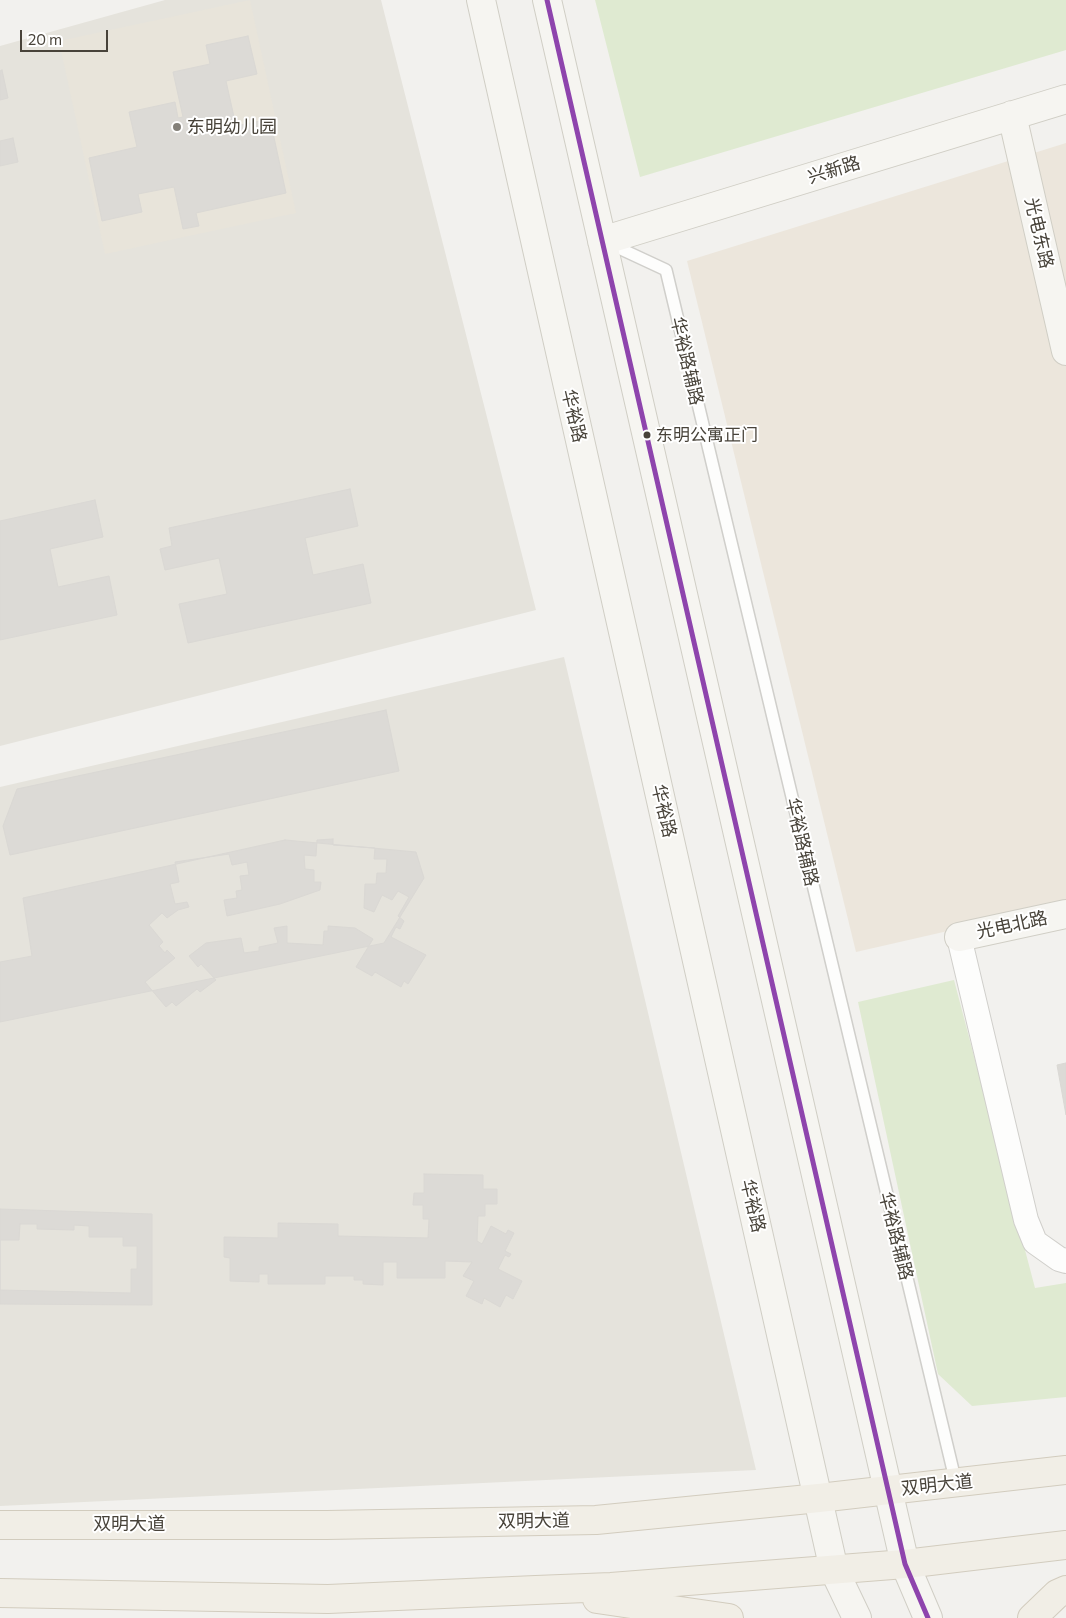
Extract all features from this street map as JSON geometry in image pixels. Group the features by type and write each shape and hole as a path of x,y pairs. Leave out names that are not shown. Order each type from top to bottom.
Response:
{"main road":[{"name":"华裕路","path":"481,0 834,1570 857,1618"},
{"path":"547,0 904,1564 928,1618"},
{"name":"兴新路","path":"602,241 1066,99"},
{"name":"光电东路","path":"1012,115 1066,351"},
{"name":"光电北路","path":"959,937 1066,914"},
{"name":"双明大道","path":"0,1525 327,1525 596,1520 819,1498 1066,1470"},
{"path":"0,1593 328,1599 536,1590 834,1570 1066,1546"},
{"path":"536,1590 729,1618"},
{"path":"1032,1618 1057,1594 1066,1590"}],"street":[{"path":"959,937 1026,1220 1035,1242 1059,1259 1066,1261"}],"lane":[{"name":"华裕路辅路","path":"602,241 666,270 956,1483"}],"shaded area":[{"path":"165,0 381,0 536,610 0,746 0,46"},
{"name":"东明幼儿园","path":"250,0 296,213 105,254 59,41"},
{"path":"1066,143 1066,904 856,952 687,261"},
{"path":"564,657 756,1470 0,1506 0,787"}],"green space":[{"path":"595,0 1066,0 1066,50 640,177"},
{"path":"954,980 1035,1288 1066,1283 1066,1397 972,1406 938,1374 858,1002"}],"building":[{"path":"248,36 257,74 226,81 236,126 270,119 286,193 196,213 199,226 183,229 174,187 138,194 142,212 102,221 89,158 137,147 129,112 175,102 178,118 183,117 173,72 210,64 206,45"},
{"path":"2,70 8,98 0,100 0,71"},
{"path":"13,138 18,162 0,166 0,141"},
{"path":"350,489 358,526 305,538 313,575 363,564 371,603 188,643 179,604 227,594 219,558 165,570 160,549 172,546 169,528"},
{"path":"95,500 103,537 50,549 58,587 109,576 117,615 0,640 0,521"},
{"path":"386,710 399,771 10,855 3,826 17,789"},
{"path":"333,839 333,845 375,848 374,859 387,859 386,873 377,873 376,884 365,884 364,908 374,912 382,895 392,900 398,891 409,897 398,916 404,921 400,929 396,927 391,937 426,955 408,984 404,981 401,987 375,972 372,976 356,967 373,939 355,928 328,926 328,931 324,931 323,945 287,943 287,926 274,928 278,943 259,947 259,951 244,953 241,938 206,943 189,956 198,967 201,964 216,980 200,992 197,989 176,1006 172,1002 166,1007 145,982 175,958 167,950 165,953 159,946 163,942 149,925 162,913 167,918 178,910 189,907 187,902 175,904 170,884 179,882 175,862 229,854 232,865 247,862 249,875 240,876 242,890 236,891 237,898 224,900 227,916 280,904 320,890 321,882 314,882 314,870 305,869 304,855 316,856 317,840"},
{"path":"285,840 416,852 424,878 384,943 0,1022 0,962 32,956 23,898"},
{"path":"1066,1063 1066,1115 1057,1065"},
{"path":"424,1174 483,1175 483,1189 497,1189 497,1204 485,1204 485,1216 478,1216 477,1241 482,1244 491,1226 506,1234 508,1230 514,1233 505,1251 511,1254 509,1257 505,1255 498,1269 522,1281 513,1299 506,1295 500,1307 484,1298 482,1304 466,1296 474,1281 463,1276 472,1262 445,1261 445,1278 397,1278 397,1262 383,1262 383,1285 363,1284 363,1280 354,1280 354,1276 325,1276 325,1284 268,1284 268,1274 259,1274 259,1282 230,1281 230,1258 224,1257 224,1237 278,1238 278,1223 338,1224 338,1236 428,1238 429,1219 423,1219 423,1205 413,1205 414,1193 424,1193"},
{"path":"0,1209 152,1214 152,1305 0,1304"},
{"path":"20,1224 37,1224 37,1229 74,1230 74,1225 89,1226 89,1237 123,1237 123,1246 137,1246 137,1269 131,1269 131,1293 0,1290 0,1240 19,1240"}],"transit line":[{"path":"547,0 905,1564 928,1618"}],"place":[{"name":"东明幼儿园","path":"177,127"},
{"name":"东明公寓正门","path":"647,435"}]}
